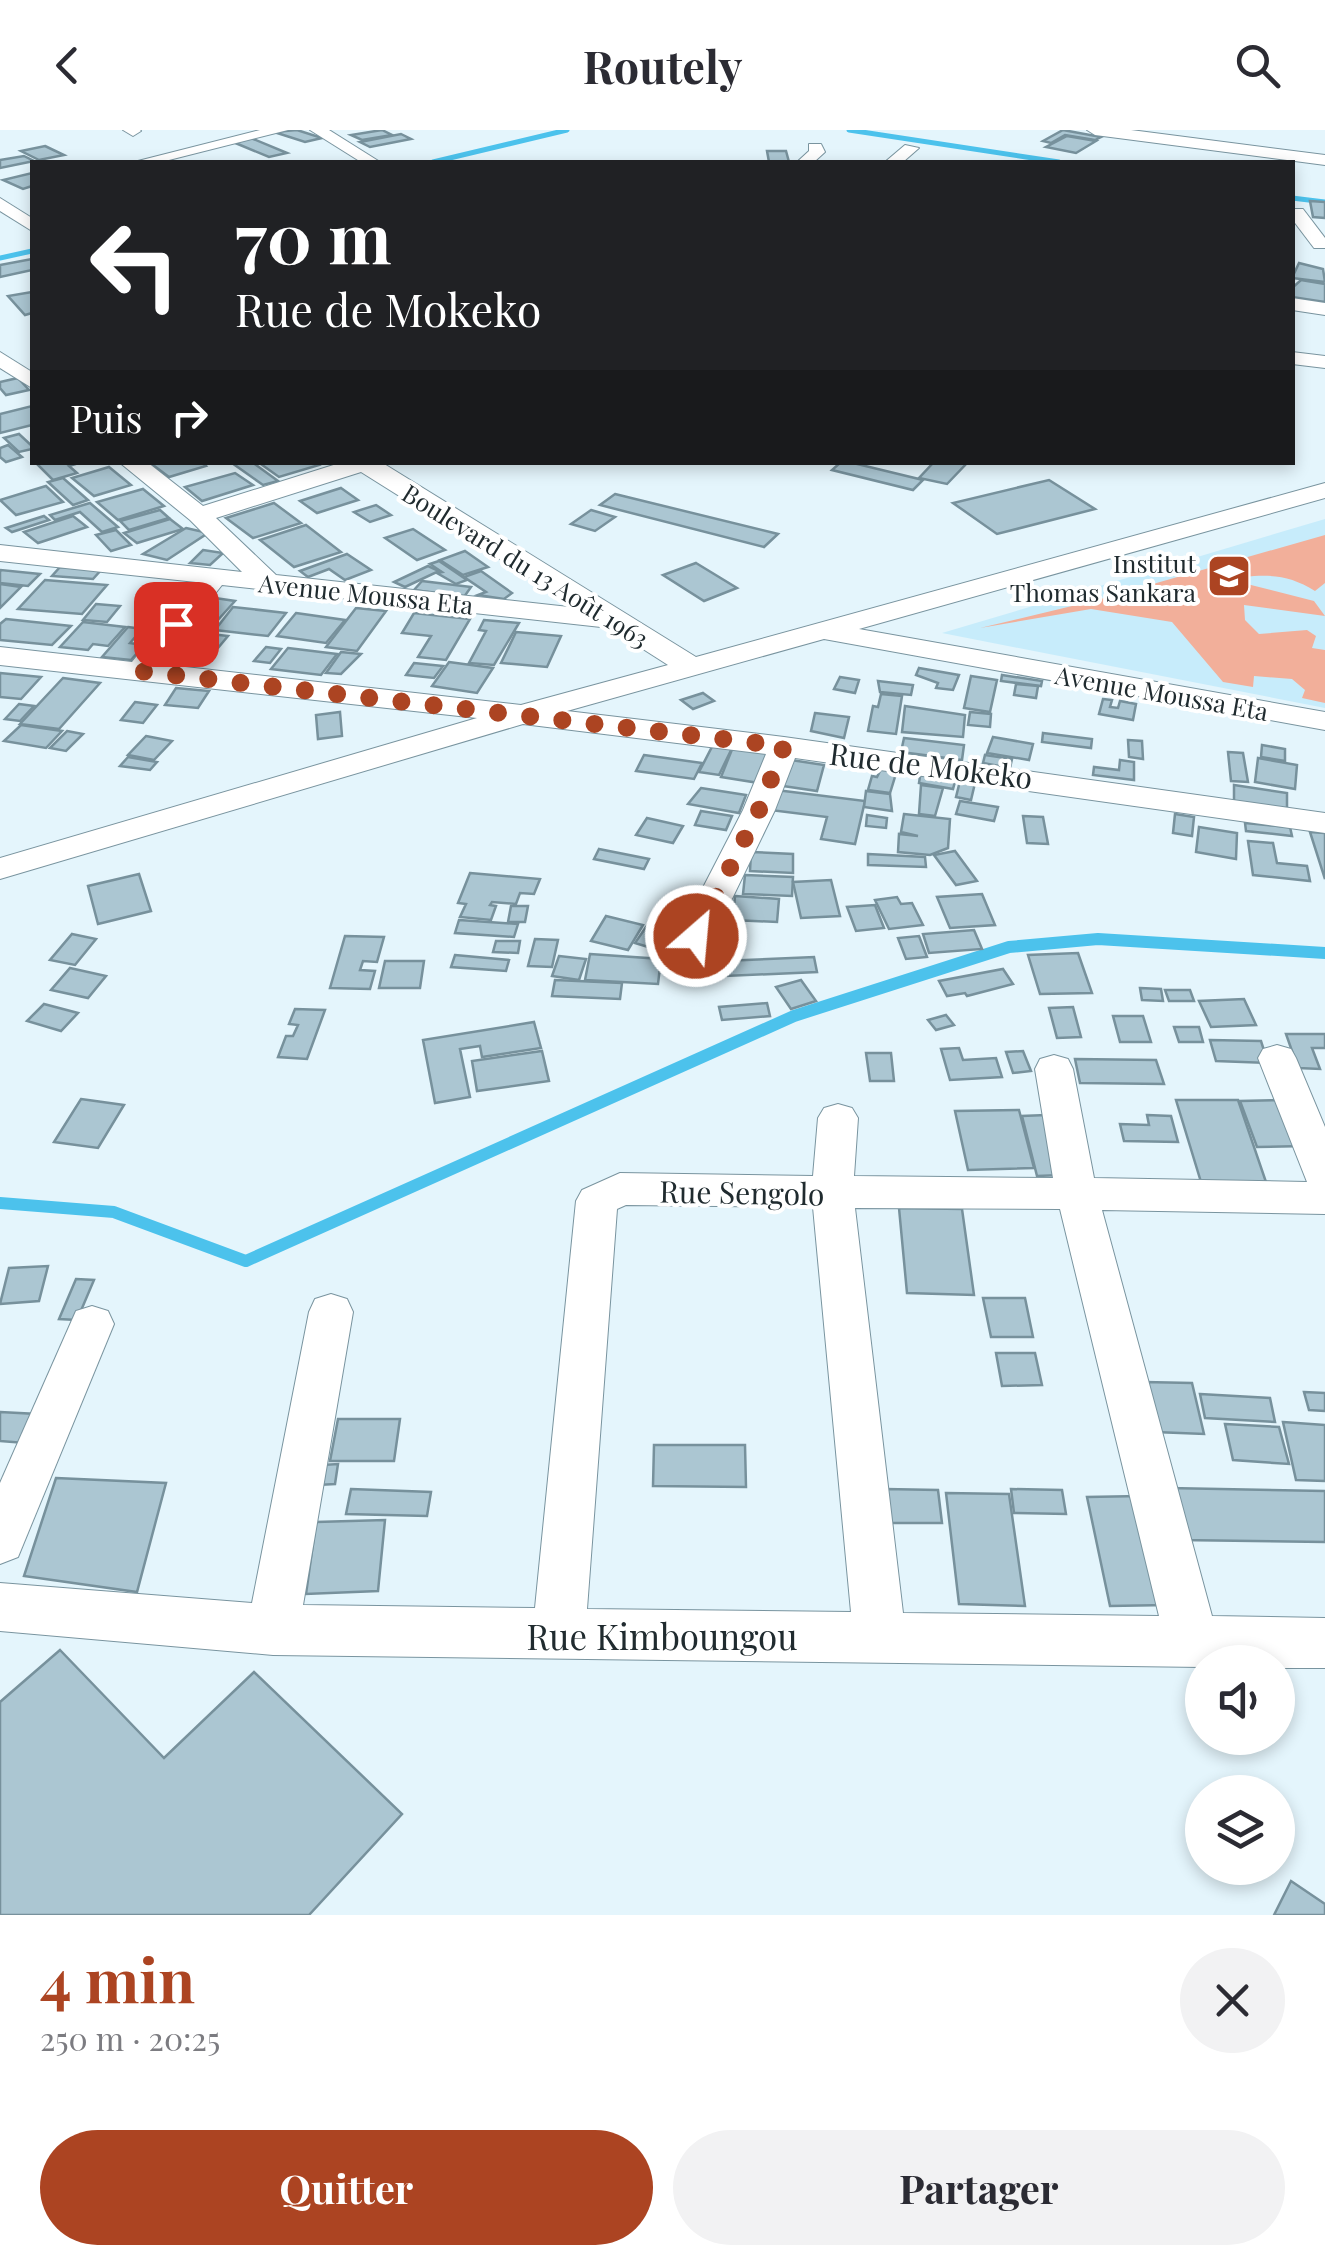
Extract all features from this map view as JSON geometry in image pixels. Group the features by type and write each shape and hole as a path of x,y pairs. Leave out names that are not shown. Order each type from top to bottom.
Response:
{"street":[{"path":"151,160 280,130"},
{"path":"318,130 369,160"},
{"path":"1094,130 1325,160"},
{"path":"1140,136 1166,130"},
{"path":"1179,160 1189,142"},
{"path":"1279,154 1325,145"},
{"path":"896,160 911,148"},
{"path":"5,198 30,224"},
{"path":"1297,213 1320,252"},
{"path":"1295,245 1320,252"},
{"path":"1295,304 1325,309"},
{"path":"0,358 21,375"},
{"path":"1295,358 1325,362"},
{"path":"135,465 199,515 267,581"},
{"path":"199,515 359,465"},
{"name":"Boulevard du 13 Août 1963","path":"368,465 692,667"},
{"path":"0,869 520,715 1325,490"},
{"name":"Avenue Moussa Eta","path":"1,553 612,620"},
{"path":"139,671 214,578"},
{"name":"Avenue Moussa Eta","path":"823,630 1325,721"},
{"name":"Rue de Mokeko","path":"0,656 1015,775 1325,823"},
{"path":"696,936 759,810 784,746"},
{"path":"1276,1058 1325,1177"},
{"path":"1054,1069 1076,1191 1192,1641"},
{"path":"838,1118 832,1194 880,1637"},
{"name":"Rue Sengolo","path":"560,1634 598,1202 620,1189 832,1194 1076,1191 1325,1198"},
{"path":"273,1630 331,1312"},
{"path":"0,1542 92,1324"},
{"name":"Rue Kimboungou","path":"0,1607 273,1630 1325,1644"}],"shaded area":[{"name":"Institut Thomas Sankara","path":"1325,519 1325,708 942,633"},
{"path":"1325,535 1325,583 1315,591 1272,576 1244,577 1239,582 1314,601 1325,616 1244,605 1245,620 1259,634 1307,630 1316,636 1312,648 1325,650 1325,703 1302,698 1305,690 1292,679 1254,676 1253,687 1223,682 1172,622 1091,609 980,628 1097,600"}],"building":[{"path":"297,130 322,138 305,142 274,132"},
{"path":"382,130 392,135 362,140 351,135"},
{"path":"1063,130 1101,137 1095,140 1065,135 1051,143 1043,141"},
{"path":"401,134 411,139 370,147 360,142"},
{"path":"1067,136 1096,141 1076,153 1046,147"},
{"path":"251,138 287,153 269,157 233,142"},
{"path":"45,146 64,155 39,160 21,151"},
{"path":"767,151 786,151 788,160 769,160"},
{"path":"24,156 32,160 0,168 0,160"},
{"path":"30,173 30,187 23,189 3,180"},
{"path":"1310,201 1325,202 1325,218 1313,217"},
{"path":"30,259 30,270 0,277 0,265"},
{"path":"1299,263 1323,269 1325,282 1295,278"},
{"path":"1301,280 1325,284 1325,302 1295,297 1295,285"},
{"path":"30,292 30,314 25,315 8,296"},
{"path":"18,378 29,390 6,395 0,382"},
{"path":"30,406 30,426 0,433 0,414"},
{"path":"19,434 30,444 30,449 19,452 4,438"},
{"path":"8,445 22,457 6,462 0,457 0,448"},
{"path":"38,465 72,465 69,466 77,473 53,480"},
{"path":"153,465 206,466 169,477"},
{"path":"235,465 256,465 278,481 263,485"},
{"path":"262,465 319,465 279,477"},
{"path":"838,465 861,465 923,480 913,490 832,470"},
{"path":"931,465 965,465 947,484 919,478"},
{"path":"109,467 131,485 94,496 72,478"},
{"path":"235,473 253,485 202,501 185,487"},
{"path":"63,478 88,500 73,505 48,482"},
{"path":"1049,480 1095,509 997,534 953,503"},
{"path":"46,486 63,502 16,515 0,500"},
{"path":"341,488 358,500 317,513 300,501"},
{"path":"143,489 164,506 118,520 97,502"},
{"path":"615,494 778,534 764,547 600,505"},
{"path":"90,503 118,527 102,532 80,512 55,520 50,515"},
{"path":"274,503 301,523 253,538 226,518"},
{"path":"376,505 391,515 370,522 354,512"},
{"path":"160,510 169,518 129,530 120,521"},
{"path":"591,510 615,517 595,531 571,524"},
{"path":"44,516 49,520 12,532 6,528"},
{"path":"73,516 87,527 38,543 24,532"},
{"path":"170,519 183,529 137,543 124,533"},
{"path":"306,525 341,552 294,567 260,540"},
{"path":"186,528 208,533 167,560 143,554"},
{"path":"413,529 445,550 417,560 385,538"},
{"path":"116,530 131,545 111,551 96,535"},
{"path":"203,550 223,553 210,565 190,563"},
{"path":"465,551 488,567 463,575 440,560"},
{"path":"347,554 371,570 345,580 329,569 308,577 300,571"},
{"path":"439,561 467,580 456,584 437,573 442,572 430,564"},
{"path":"696,563 737,588 704,601 663,575"},
{"path":"428,566 439,571 405,587 394,582"},
{"path":"60,567 101,570 93,579 52,576"},
{"path":"481,571 512,593 504,599 478,595 486,592 464,577"},
{"path":"0,572 40,574 28,586 0,583"},
{"path":"45,580 107,585 82,614 18,609"},
{"path":"422,581 471,587 464,597 414,590"},
{"path":"0,584 21,587 0,608"},
{"path":"158,584 186,588 173,601 144,597"},
{"path":"215,598 235,601 217,621 197,619"},
{"path":"156,602 177,605 155,628 138,626"},
{"path":"96,604 120,606 107,622 83,620"},
{"path":"233,607 286,613 268,636 215,630"},
{"path":"356,608 386,611 357,651 326,647"},
{"path":"296,613 345,620 326,643 277,636"},
{"path":"414,613 470,619 446,660 418,657 431,636 402,633"},
{"path":"6,619 71,626 52,645 0,640 0,624"},
{"path":"484,620 519,623 494,665 469,663 486,631 479,630"},
{"path":"83,622 125,627 108,646 93,644 88,650 60,647"},
{"path":"128,627 142,629 130,643 144,645 131,660 102,657"},
{"path":"192,632 228,636 218,648 181,644"},
{"path":"516,632 561,636 547,667 501,663"},
{"path":"266,647 281,649 270,663 254,661"},
{"path":"288,648 337,654 321,675 271,669"},
{"path":"341,652 361,654 341,674 326,673"},
{"path":"449,662 493,668 477,693 432,686"},
{"path":"414,663 443,666 434,678 406,675"},
{"path":"919,668 959,675 953,690 936,688 938,683 916,675"},
{"path":"0,673 41,677 21,699 0,697"},
{"path":"1002,675 1042,681 1041,686 1001,681"},
{"path":"971,676 997,680 990,712 964,708"},
{"path":"840,677 859,680 855,693 834,689"},
{"path":"63,678 100,683 59,729 20,724"},
{"path":"878,681 913,685 911,695 880,692"},
{"path":"1016,684 1038,686 1036,698 1014,695"},
{"path":"176,688 209,691 198,708 165,705"},
{"path":"703,693 714,701 693,709 681,700"},
{"path":"881,694 902,696 896,734 868,731 873,706 878,707"},
{"path":"1103,699 1112,700 1110,707 1118,708 1120,701 1136,704 1133,720 1099,714"},
{"path":"135,702 157,705 143,723 121,720"},
{"path":"19,704 34,706 20,721 5,719"},
{"path":"905,706 965,715 963,737 902,732"},
{"path":"340,712 342,736 318,739 316,715"},
{"path":"970,712 991,714 990,727 968,725"},
{"path":"815,713 849,717 844,738 811,731"},
{"path":"21,725 62,731 46,748 4,741"},
{"path":"67,731 83,734 66,751 50,748"},
{"path":"1043,733 1092,739 1091,748 1042,742"},
{"path":"146,736 172,741 154,760 128,755"},
{"path":"993,737 1033,744 1029,760 987,753"},
{"path":"904,738 964,745 962,760 901,752"},
{"path":"1128,740 1142,741 1143,759 1129,757"},
{"path":"715,741 734,744 719,775 699,772"},
{"path":"1262,745 1285,749 1285,761 1261,757"},
{"path":"733,747 771,753 759,783 721,777"},
{"path":"1228,752 1243,753 1248,782 1231,781"},
{"path":"644,755 702,763 694,779 636,771"},
{"path":"985,755 1012,759 1010,768 983,763"},
{"path":"128,757 157,762 150,770 120,766"},
{"path":"1258,758 1297,765 1295,789 1255,782"},
{"path":"791,760 824,765 817,791 783,786"},
{"path":"1120,760 1134,762 1134,780 1093,775 1094,767 1119,770"},
{"path":"876,764 898,767 890,793 868,790 872,776 877,777 880,771 874,770"},
{"path":"921,770 957,774 953,789 919,783"},
{"path":"960,781 975,783 971,800 956,797"},
{"path":"921,785 943,788 935,816 919,814"},
{"path":"1234,785 1287,793 1287,810 1234,802"},
{"path":"701,788 746,795 739,813 688,804"},
{"path":"776,790 865,801 855,844 821,839 827,817 770,810"},
{"path":"866,791 890,794 892,811 864,807"},
{"path":"960,801 998,807 994,821 956,814"},
{"path":"701,811 732,816 726,830 695,825"},
{"path":"904,814 950,819 948,848 930,855 898,852 899,834 918,836 901,832"},
{"path":"1175,814 1194,817 1192,836 1173,833"},
{"path":"867,815 887,818 886,828 866,826"},
{"path":"1023,816 1043,817 1048,844 1027,843"},
{"path":"647,818 683,826 673,843 636,835"},
{"path":"1245,823 1290,827 1292,836 1246,831"},
{"path":"1199,827 1237,833 1236,859 1196,852"},
{"path":"1310,832 1325,833 1325,879"},
{"path":"1248,841 1273,843 1277,863 1307,866 1310,881 1253,875"},
{"path":"599,849 649,859 644,869 594,859"},
{"path":"955,851 977,881 956,885 934,855"},
{"path":"751,852 793,854 793,873 750,871"},
{"path":"868,854 925,857 926,867 868,865"},
{"path":"470,873 540,879 534,894 520,893 516,904 492,902 490,905 496,906 491,920 460,917 466,904 458,903"},
{"path":"139,874 151,911 98,924 88,886"},
{"path":"745,875 793,877 792,896 743,894"},
{"path":"831,880 840,916 801,918 793,882"},
{"path":"982,894 995,925 950,928 937,897"},
{"path":"735,896 779,899 777,922 733,920"},
{"path":"897,897 901,904 912,903 923,925 889,929 875,900"},
{"path":"875,905 884,928 856,931 847,907"},
{"path":"511,906 528,906 525,922 508,922"},
{"path":"606,916 643,925 628,950 591,941"},
{"path":"459,920 518,924 514,937 455,933"},
{"path":"646,927 679,937 668,953 635,943"},
{"path":"974,930 982,949 929,953 923,934"},
{"path":"72,934 96,939 75,965 50,960"},
{"path":"345,936 384,937 377,962 363,961 360,970 375,971 370,989 330,988"},
{"path":"919,936 927,957 906,959 898,938"},
{"path":"535,939 558,940 552,967 528,966"},
{"path":"496,941 520,941 518,953 493,952"},
{"path":"1078,953 1092,993 1040,994 1028,955"},
{"path":"590,954 661,959 658,984 585,980"},
{"path":"455,955 509,960 506,971 451,967"},
{"path":"559,956 586,959 579,980 552,976"},
{"path":"814,957 817,972 725,976 722,961"},
{"path":"385,961 424,961 420,988 379,988"},
{"path":"70,968 106,976 88,998 51,990"},
{"path":"1003,969 1013,984 967,996 947,996 939,981"},
{"path":"555,980 622,983 620,999 552,996"},
{"path":"801,980 816,1001 791,1009 776,987"},
{"path":"1140,988 1161,989 1163,1001 1142,1000"},
{"path":"1165,990 1190,990 1194,1001 1169,1001"},
{"path":"1244,999 1256,1025 1211,1027 1199,1001"},
{"path":"767,1003 770,1016 722,1020 719,1007"},
{"path":"44,1004 78,1013 61,1031 27,1021"},
{"path":"1073,1007 1081,1037 1057,1038 1049,1008"},
{"path":"295,1009 325,1010 307,1059 278,1057 286,1036 293,1036 298,1025 289,1024"},
{"path":"946,1015 954,1025 936,1030 928,1020"},
{"path":"1113,1016 1143,1016 1151,1042 1120,1042"},
{"path":"534,1022 541,1048 482,1057 480,1046 460,1049 470,1097 435,1103 423,1040"},
{"path":"1174,1027 1199,1027 1203,1042 1179,1042"},
{"path":"1286,1034 1325,1034 1325,1048 1312,1048 1320,1069 1298,1068"},
{"path":"1210,1040 1261,1041 1268,1063 1216,1061"},
{"path":"959,1048 963,1060 996,1058 1002,1077 950,1080 941,1049"},
{"path":"542,1051 549,1081 477,1091 472,1061"},
{"path":"1023,1051 1031,1071 1013,1073 1006,1052"},
{"path":"866,1053 891,1053 894,1081 870,1081"},
{"path":"1075,1059 1156,1060 1164,1084 1080,1083"},
{"path":"81,1099 124,1105 98,1148 54,1142"},
{"path":"1176,1100 1238,1100 1266,1182 1201,1182"},
{"path":"1286,1100 1304,1146 1257,1147 1240,1101"},
{"path":"1019,1110 1034,1168 968,1170 955,1111"},
{"path":"1046,1115 1062,1175 1037,1176 1022,1116"},
{"path":"1147,1115 1171,1116 1178,1142 1124,1141 1120,1124 1149,1125"},
{"path":"899,1208 962,1209 974,1295 907,1293"},
{"path":"48,1266 39,1301 0,1304 9,1268"},
{"path":"76,1279 94,1280 77,1320 59,1319"},
{"path":"983,1298 1025,1298 1033,1337 991,1337"},
{"path":"996,1353 1035,1353 1042,1385 1002,1386"},
{"path":"1144,1382 1192,1383 1204,1434 1155,1432"},
{"path":"1304,1392 1325,1393 1325,1411 1309,1410"},
{"path":"1200,1394 1270,1398 1275,1422 1205,1418"},
{"path":"0,1412 37,1414 25,1443 0,1441"},
{"path":"338,1419 400,1419 394,1461 330,1461"},
{"path":"1283,1422 1325,1425 1325,1481 1296,1480"},
{"path":"1225,1424 1279,1427 1289,1464 1233,1460"},
{"path":"654,1445 745,1445 746,1487 653,1486"},
{"path":"338,1464 335,1484 318,1485 322,1465"},
{"path":"56,1478 166,1483 137,1592 24,1576"},
{"path":"1168,1488 1325,1491 1325,1542 1179,1540"},
{"path":"351,1489 431,1492 427,1516 346,1514"},
{"path":"885,1489 938,1490 942,1523 888,1523"},
{"path":"1011,1489 1062,1490 1066,1514 1014,1513"},
{"path":"946,1493 1009,1494 1025,1606 959,1604"},
{"path":"1141,1496 1167,1605 1110,1606 1087,1497"},
{"path":"385,1520 378,1591 306,1594 316,1522"},
{"path":"60,1650 164,1758 254,1672 402,1814 309,1915 0,1915 0,1702"},
{"path":"1295,1884 1325,1904 1325,1915 1274,1915 1289,1885"}],"waterway":[{"path":"441,160 567,130"},
{"path":"849,130 1046,160"},
{"path":"1295,198 1325,202"},
{"path":"0,258 30,251"},
{"path":"0,1203 114,1212 246,1261 794,1016 1009,947 1098,939 1325,953"}],"place":[{"name":"Institut Thomas Sankara","path":"1229,576"}],"route":[{"path":"176,624 139,671 784,746 759,810 696,936"}]}
